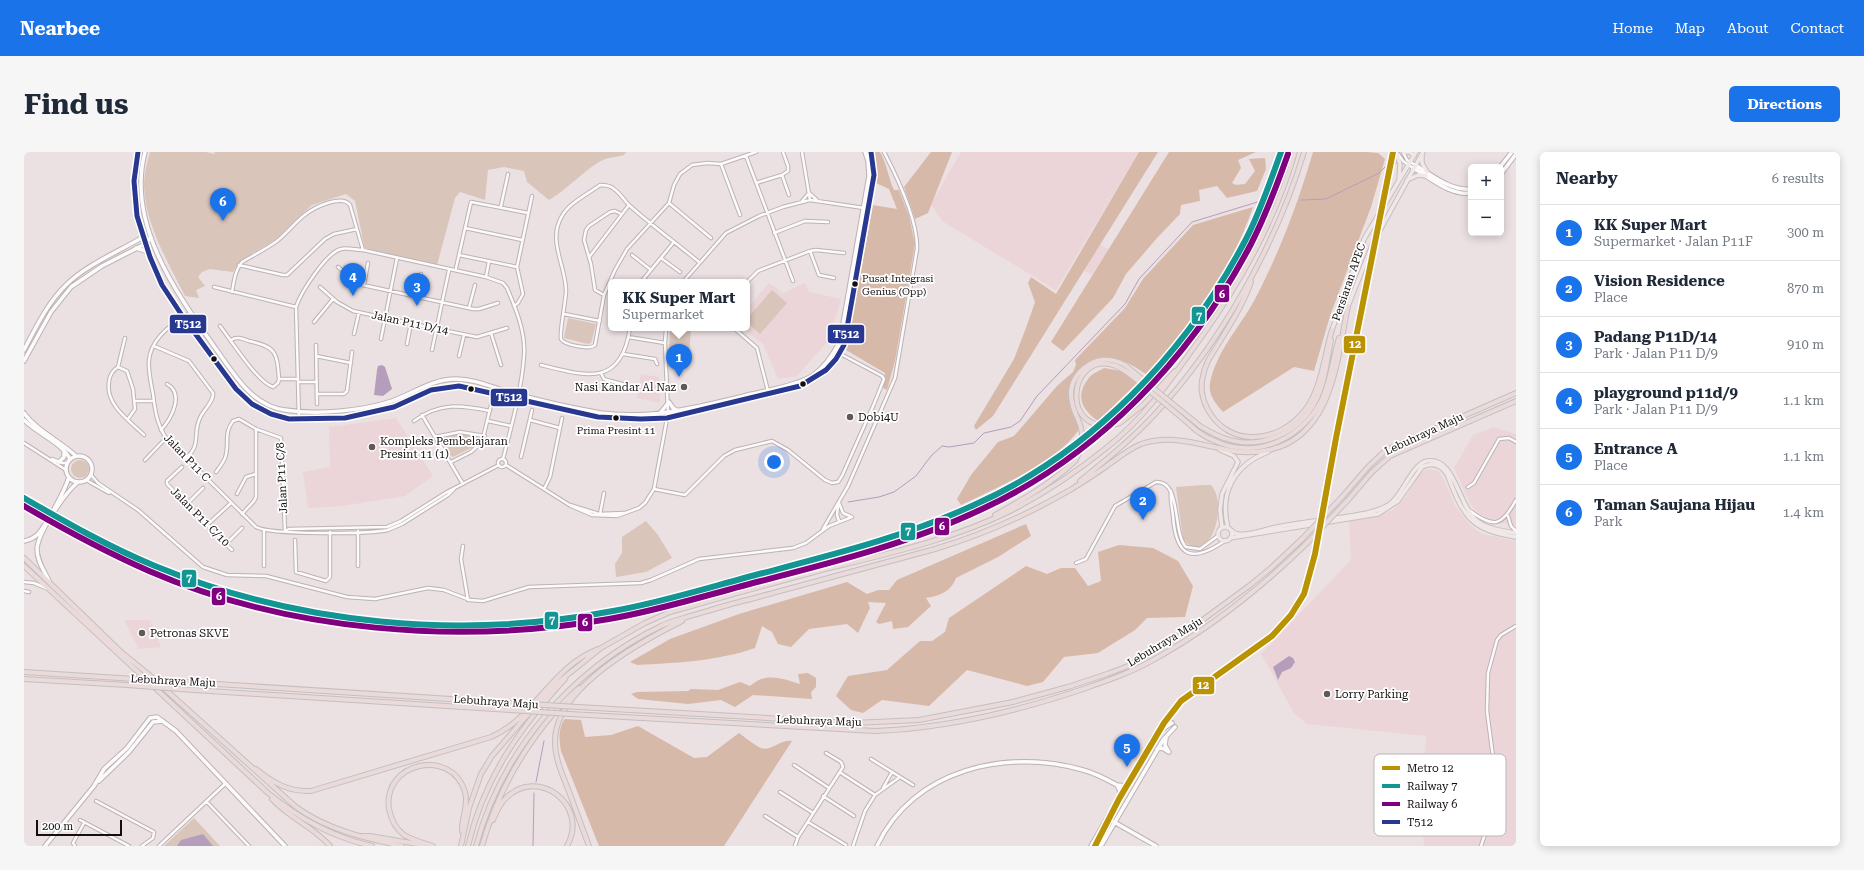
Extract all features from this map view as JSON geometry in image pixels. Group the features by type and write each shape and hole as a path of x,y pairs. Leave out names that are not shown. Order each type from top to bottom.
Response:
{"highway":[{"path":"462,838 475,790 485,766 507,738 555,685 601,648 645,623 670,612 925,542 976,525 1006,512 1045,492 1107,448 1148,409 1164,391 1248,267 1281,194 1295,152"},
{"path":"1069,490 1134,435 1180,385 1219,329 1254,274 1274,234 1304,152"},
{"path":"1254,274 1247,295 1212,354 1202,376 1204,403 1217,423 1230,432 1240,436 1254,438 1277,432 1291,423 1305,410 1312,399 1332,330"},
{"path":"1196,345 1161,388 1126,420 1110,426 1099,425 1088,420 1077,406 1077,383 1089,369 1099,365 1108,364 1125,370 1197,431 1213,441 1235,447 1256,448 1276,443 1294,434 1313,415 1323,396 1348,306"},
{"path":"476,846 492,799 528,738 559,699 586,674 638,638 663,625 695,615 951,544 1018,517 1069,490 1141,445 1175,439 1234,452 1256,453 1278,448 1297,437 1307,429 1321,411 1330,389 1348,306"},
{"path":"976,525 1023,500 1064,471 1075,460 1082,443 1082,429 1071,402 1073,380 1084,367 1100,359 1109,359 1125,365 1200,426 1216,435 1237,442 1270,440 1291,429 1308,413 1316,401 1324,376 1332,330"},
{"name":"Lebuhraya Maju","path":"24,672 853,723 919,720 1013,702 1068,687 1128,666 1150,654 1193,627 1271,568 1302,539 1368,467 1386,450 1516,393"},
{"name":"Lebuhraya Maju","path":"24,679 570,714 875,731 920,728 1014,708 1070,693 1130,672 1153,660 1198,632 1276,573 1348,500 1372,472 1390,456 1516,401"},
{"path":"24,558 121,652 147,673 247,764 303,812 333,828 358,836 402,846"},
{"path":"24,566 268,793 293,812 318,828 339,837 370,846"},
{"path":"482,846 502,792 529,745 567,698 628,651 695,615"},
{"path":"247,764 271,781 284,787 300,791 311,791 491,738 514,724 547,686 571,665 587,653 601,648"},
{"path":"468,846 478,812 510,747 539,708 573,671"},
{"path":"589,846 560,769 554,742 556,729 563,710 571,699 594,677"},
{"path":"433,846 404,834 395,825 390,813 389,797 395,782 406,771 417,766 436,765 445,768 460,781 465,793 461,846"},
{"path":"486,835 498,808 506,798 523,788 541,787 558,795 569,809 573,828 567,846"},
{"path":"268,793 282,809 320,836 330,846"},
{"path":"358,836 370,836 429,846"}],"main road":[{"path":"138,152 134,187 140,229 162,285 183,317 236,389 246,399 258,408 271,414 299,419 346,418 372,413 394,407 431,390 448,386 517,396 599,412 642,416 668,413 769,392 812,376 825,365 836,350 840,341 865,208 874,175 871,152"},
{"path":"145,152 141,173 141,194 151,237 171,282 190,313 240,381 253,395 277,409 299,411 347,410 374,406 397,399 430,383 450,379 475,382 517,396 598,417 641,419 667,418 769,392 814,380 826,371 840,353 844,345 869,176 868,161 865,152"},
{"path":"1397,152 1400,164 1399,181"},
{"path":"1404,152 1410,152 1414,156"},
{"name":"Persiaran APEC","path":"1332,330 1364,239 1416,152"},
{"path":"1502,164 1512,152"},
{"path":"1423,153 1422,163 1427,174"},
{"name":"Persiaran APEC","path":"1348,306 1373,243 1406,180 1423,153"},
{"path":"1504,170 1516,154"},
{"path":"1414,166 1454,192 1468,193"},
{"path":"1406,180 1418,175 1427,174 1452,187 1468,190"},
{"path":"134,242 139,235 140,229"},
{"path":"24,350 47,309 67,284 87,270 134,242 143,237 151,237"},
{"path":"24,361 51,312 70,288 102,266 145,244 151,237"},
{"path":"135,248 148,252"},
{"path":"659,414 668,402 672,408 678,411"},
{"path":"24,413 41,429 66,446 76,456"},
{"path":"24,420 38,433 64,450 69,461"},
{"path":"1212,447 1231,454 1238,462 1222,494 1220,510 1222,528 1219,531 1219,536 1221,539 1226,540 1230,538 1378,514 1398,502 1422,467 1427,465 1434,465 1444,470 1459,504 1471,520 1489,532 1516,537"},
{"path":"1230,538 1232,534 1229,529 1224,510 1226,494 1230,483 1250,460 1278,448"},
{"path":"59,462 64,457 64,450"},
{"path":"49,581 38,560 38,543 42,531 67,485 69,477 66,470 69,461 76,456 84,456 90,461 92,468 91,475 86,480 78,482 61,497"},
{"path":"1222,528 1229,529 1238,534 1244,534 1276,527 1376,511 1386,506 1396,498 1415,469 1427,461 1435,461 1447,468 1464,506 1472,516 1490,528 1516,532"},
{"path":"69,477 78,482"},
{"path":"24,541 34,537 42,531"},
{"path":"94,786 102,772 153,717 160,718 176,730 285,846"},
{"path":"46,846 94,786 141,738 153,722 160,720 164,722"},
{"path":"1091,846 1153,738 1158,732 1170,724 1174,728 1157,749 1101,846"},
{"path":"134,739 138,737 141,738"},
{"path":"1157,749 1162,748 1169,752 1165,745 1166,737"},
{"path":"110,770 110,766 116,758"},
{"path":"877,846 894,820 926,789 949,776 973,768 1016,763 1051,764 1084,770 1117,785 1126,786"},
{"path":"102,772 108,769 110,770"},
{"path":"1117,785 1121,793"},
{"path":"1114,822 1156,846"}],"street":[{"path":"611,279 627,250 669,203 677,178 686,169 698,164 721,164 756,152"},
{"path":"756,183 786,173 789,169 783,152"},
{"path":"802,152 810,200"},
{"path":"822,530 848,486 895,378 917,249 917,236 913,222 884,152"},
{"path":"1397,152 1403,161 1414,166"},
{"path":"1404,152 1409,164"},
{"path":"746,156 793,280"},
{"path":"721,164 740,215"},
{"path":"501,206 508,174"},
{"path":"782,175 789,195"},
{"path":"608,286 604,295 596,343 593,347 588,348 565,343 561,340 560,335 564,314 566,284 556,239 557,228 562,216 571,206 600,185 613,188 629,205 699,262"},
{"path":"809,193 818,200"},
{"path":"802,201 809,193"},
{"path":"514,306 524,294 517,267 532,196"},
{"path":"232,292 239,266 242,262 277,241 306,214 314,209 341,199 350,205 363,250"},
{"path":"685,279 726,232 767,213 802,201 810,200 865,208"},
{"path":"456,268 470,204 474,201 528,213"},
{"path":"669,203 711,238"},
{"path":"589,256 629,205"},
{"path":"604,295 595,290 589,256 584,240 586,230 610,212 615,211 621,214"},
{"path":"774,233 805,221 828,222"},
{"path":"465,228 522,240"},
{"path":"239,266 283,275 287,274 325,239 334,234 357,229"},
{"path":"644,278 674,242"},
{"path":"299,419 296,306 311,279 335,252 342,248 363,250 486,277 502,283 507,288 522,331 524,356 517,396 503,459 499,460 499,465 502,467 506,465"},
{"path":"750,279 758,271 810,251 816,250 844,253"},
{"path":"810,251 819,275 834,278"},
{"path":"459,255 517,267"},
{"path":"632,255 651,270"},
{"path":"381,339 397,258"},
{"path":"661,258 680,272"},
{"path":"486,277 489,262"},
{"path":"364,285 368,263"},
{"path":"338,267 354,282 416,297 479,309 498,303"},
{"path":"432,350 449,270"},
{"path":"416,297 421,274"},
{"path":"470,308 475,285"},
{"path":"214,287 296,306"},
{"name":"Jalan P11 D/14","path":"320,287 345,308 359,312 477,336 507,328"},
{"path":"314,322 334,299"},
{"path":"354,334 359,312"},
{"name":"Jalan P11 C","path":"190,313 173,323 160,335 149,360 156,416 161,430 166,438 252,524 264,530 330,532 384,531 392,529 449,494 454,489"},
{"path":"564,314 600,321"},
{"path":"407,344 411,323"},
{"path":"220,326 263,381 273,387 278,384 278,360 269,347 238,338 231,340"},
{"path":"541,365 578,374 587,375 600,373 612,367 623,354 629,331"},
{"path":"503,459 506,461 506,465 583,512 599,516 617,516 642,505 649,498 654,489 668,413 666,331"},
{"path":"737,331 757,348 769,392"},
{"path":"491,333 501,365"},
{"path":"459,356 464,334"},
{"path":"628,337 665,343"},
{"path":"125,338 118,367 111,375 108,390 114,404 144,434"},
{"path":"316,345 317,404"},
{"path":"154,346 190,361 213,393 212,400 200,418 194,450 186,458"},
{"path":"654,489 685,495 724,456 735,450 772,441 788,450 825,480 832,483 838,482 850,462 884,377 836,350"},
{"path":"317,394 346,393 352,352"},
{"path":"623,354 655,359 656,364"},
{"path":"316,356 351,363"},
{"path":"118,367 124,369 129,374 136,401 134,412 128,419"},
{"path":"600,373 604,379 637,388"},
{"path":"279,379 298,378"},
{"path":"298,382 316,382"},
{"path":"161,430 169,420 176,401 174,389 167,384"},
{"path":"136,401 154,401"},
{"path":"451,462 479,447 485,436 492,401"},
{"path":"414,421 432,410 460,405 490,411"},
{"path":"521,457 532,410"},
{"path":"422,415 463,484"},
{"path":"544,489 550,478 562,418"},
{"name":"Jalan P11 C/8","path":"216,472 224,459 227,446 227,431 233,420 239,419 256,429 279,437 282,440 285,531"},
{"path":"530,420 560,428"},
{"path":"488,421 511,426"},
{"path":"242,514 255,499 256,429"},
{"path":"435,437 460,432 485,436"},
{"path":"145,460 166,438"},
{"path":"1468,488 1474,483 1499,439 1509,438 1516,442"},
{"path":"24,443 48,457 66,470"},
{"path":"48,457 59,462 69,461"},
{"name":"Jalan P11 C","path":"285,531 289,529 387,527 401,521 454,489 499,465"},
{"name":"Jalan P11 C/10","path":"182,467 167,481 167,484 232,550"},
{"path":"237,494 246,477 256,474"},
{"path":"91,475 98,483 115,496"},
{"path":"86,480 138,510 194,561 214,572 266,576 347,598 360,599 375,599 428,588 444,590 468,600 476,601 492,600 516,590 529,587 641,583 699,559 793,548 806,543 822,530 852,517 843,514 839,503"},
{"path":"1076,563 1086,559 1109,516 1118,503 1156,482 1162,482 1171,492 1181,539 1186,547 1200,549 1219,536"},
{"path":"186,504 203,488"},
{"path":"1171,492 1175,536 1180,548 1188,553 1198,555 1210,552 1226,540"},
{"path":"600,514 604,493"},
{"path":"1464,506 1478,517 1491,523 1500,522 1508,516 1516,500"},
{"path":"207,525 231,502"},
{"path":"839,503 837,511 839,522"},
{"path":"570,505 600,514 624,513"},
{"path":"1508,516 1511,526 1516,532"},
{"path":"226,544 242,528"},
{"path":"264,530 264,566"},
{"path":"358,531 358,566"},
{"path":"295,540 296,572 326,581 330,577 330,532"},
{"path":"463,546 460,556 468,600"},
{"path":"24,582 34,583 48,589"},
{"path":"24,592 29,592"},
{"path":"1493,754 1487,711 1488,673 1497,640 1501,635 1516,626"},
{"path":"795,846 798,837 823,796 840,773 842,764 826,753"},
{"path":"871,759 913,784"},
{"path":"794,765 829,788"},
{"path":"882,790 892,772"},
{"path":"840,773 875,795"},
{"path":"853,846 861,817 875,795 900,777"},
{"path":"159,846 226,783"},
{"path":"780,792 813,813"},
{"path":"823,796 854,816"},
{"path":"96,801 153,831 154,836 149,842 142,846"},
{"path":"206,802 249,846"},
{"path":"765,816 798,837"},
{"path":"80,820 129,846"},
{"path":"808,822 846,845"},
{"path":"74,844 84,823"},
{"path":"1481,846 1484,836"}],"shaded area":[{"path":"150,152 206,152 214,154 215,152 626,152 624,155 605,159 583,173 549,200 527,182 524,171 504,167 488,170 485,200 460,192 455,198 437,265 365,250 355,201 346,194 312,205 275,240 241,260 233,272 210,269 202,272 198,277 205,286 196,290 199,298 185,296 153,229 145,200 144,186 145,173"},
{"path":"875,152 880,152 894,190 899,190 909,216 915,244 895,361 887,390 883,388 885,373 846,350 873,205 897,209 889,189 876,183"},
{"path":"931,152 952,152 928,213 915,219 904,187"},
{"path":"961,152 1139,152 1056,290 942,221 931,204"},
{"path":"1139,152 1158,152 993,416 976,430 974,426 1014,359 1026,328 1035,302 1028,283 1031,277 1056,294"},
{"path":"1169,152 1256,152 1238,160 1241,168 1232,183 1236,185 1245,184 1255,171 1249,159 1265,158 1266,169 1257,191 1227,198 1217,186 1199,190 1200,201 1181,205 1180,214 1126,274 1113,298 1063,351 1051,342"},
{"path":"1313,152 1378,153 1385,159 1371,207 1330,316 1314,371 1294,367 1223,412 1215,402 1210,391 1210,383 1213,372 1217,361 1254,301 1272,265 1301,190"},
{"path":"1253,207 1234,253 1222,274 1194,316 1147,375 1130,364 1112,358 1095,359 1086,364 1076,374 1069,394 1070,403 1079,429 1070,441 1042,463 1025,473 961,505 957,499 971,475 998,442 1014,436 1057,386 1073,372 1076,365 1075,360 1125,308 1143,279 1193,225"},
{"path":"1099,244 1111,251 1100,268 1097,267 1092,275 1083,270"},
{"path":"769,283 783,293 805,283 809,292 841,299 837,315 827,332 828,341 797,376 778,379 763,344 746,331 750,331 750,305"},
{"path":"772,290 787,303 760,334 750,325 750,316"},
{"path":"568,318 596,324 591,343 588,344 564,338"},
{"path":"670,331 691,331 689,356 669,357"},
{"path":"382,365 385,367 392,389 383,396 374,395 378,366"},
{"path":"1104,368 1121,371 1137,383 1098,421 1092,417 1084,407 1081,397 1084,385 1089,377"},
{"path":"641,374 659,377 660,403 637,398"},
{"name":"Kompleks Pembelajaran Presint 11 (1)","path":"396,418 433,476 405,496 342,506 308,508 303,472 330,467 329,427"},
{"path":"1493,427 1516,434 1516,526 1489,520 1477,512 1471,505 1454,468 1473,435"},
{"path":"460,433 480,437 480,441 475,446 453,457 439,439 441,437"},
{"path":"80,460 86,463 89,469 86,475 80,478 74,475 71,469 74,463"},
{"path":"1428,469 1438,471 1445,482 1455,506 1470,525 1482,534 1516,541 1516,846 1424,846 1423,836 1506,836 1506,754 1425,754 1426,736 1307,724 1294,713 1261,654 1351,560 1349,521 1375,517 1393,510 1406,497 1419,473"},
{"path":"1211,485 1217,496 1218,510 1216,525 1211,537 1207,541 1199,547 1194,547 1183,539 1176,487"},
{"path":"646,521 658,535 672,558 646,572 616,577 615,564 622,553 622,537"},
{"path":"1026,524 1031,536 998,557 956,578 948,590 926,598 931,606 908,627 893,629 892,621 879,624 876,622 886,603 868,602 870,608 858,633 847,624 809,629 791,647 778,644 772,632 762,626 755,648 741,652 712,659 682,662 637,665 630,662 670,639 739,614 847,582 867,594 878,590 889,590 897,580"},
{"path":"1119,545 1153,548 1178,561 1193,586 1185,617 1147,618 1135,630 1098,653 1064,657 1043,682 1027,686 967,670 929,706 882,700 863,713 851,710 836,696 848,676 887,670 920,641 932,641 945,632 949,618 1026,566 1047,574 1061,568 1075,568 1088,586 1101,581 1098,552"},
{"path":"124,620 150,620 161,647 139,649"},
{"path":"1289,656 1293,658 1295,662 1291,668 1282,672 1278,680 1273,667"},
{"path":"808,673 816,678 816,687 811,692 812,699 753,695 735,707 721,700 688,704 638,699 631,694 637,692 688,691 691,689 718,690 740,682 750,686 762,679 768,678 780,678 800,684 798,674"},
{"path":"565,719 581,720 585,737 611,735 638,726 694,758 707,757 739,733 764,749 784,742 792,741 724,846 599,846 561,751 560,730"},
{"path":"194,818 220,846 164,846"},
{"path":"203,834 213,846 177,846 181,840"}],"waterway":[{"path":"1301,200 1326,199 1379,173 1389,163 1397,163"},
{"path":"848,502 879,497 894,492 916,476 931,456 942,446 949,447 974,443 984,433 1011,427 1020,421 1037,396 1125,304 1139,279 1192,222 1261,201"},
{"path":"536,782 544,741"},
{"path":"533,846 534,793"}],"metro line":[{"name":"12","path":"1095,846 1119,799 1164,723 1181,701 1272,636 1291,615 1304,594 1315,554 1336,438 1393,152"}],"rail line":[{"name":"7","path":"24,498 121,551 155,566 210,586 266,602 323,614 381,622 439,625 497,624 556,620 651,603 817,559 897,535 974,505 1017,483 1057,458 1096,428 1131,396 1164,360 1194,322 1221,282 1245,241 1255,220 1281,152"},
{"name":"6","path":"24,506 117,556 149,571 203,592 259,608 317,620 376,628 435,631 494,631 552,627 609,619 666,606 844,559 927,532 980,510 1023,488 1063,462 1102,432 1137,400 1170,364 1200,326 1227,286 1262,222 1288,154"}],"transit line":[{"name":"T512","path":"138,152 134,181 137,216 150,257 162,285 183,317 236,389 252,404 271,414 289,419 345,418 394,407 431,390 459,386 598,417 641,419 667,418 800,386 826,370 836,359 844,345 874,175 871,152"}],"place":[{"name":"Taman Saujana Hijau","path":"223,221"},
{"name":"Pusat Integrasi Genius (Opp)","path":"855,284"},
{"name":"playground p11d/9","path":"353,296"},
{"name":"Padang P11D/14","path":"417,306"},
{"name":"KK Super Mart","path":"679,377"},
{"name":"Nasi Kandar Al Naz","path":"684,387"},
{"name":"Dobi4U","path":"850,417"},
{"name":"Prima Presint 11","path":"616,418"},
{"name":"Kompleks Pembelajaran Presint 11 (1)","path":"372,447"},
{"name":"Vision Residence","path":"1143,520"},
{"name":"Petronas SKVE","path":"142,633"},
{"name":"Lorry Parking","path":"1327,694"},
{"name":"Entrance A","path":"1127,767"}]}
